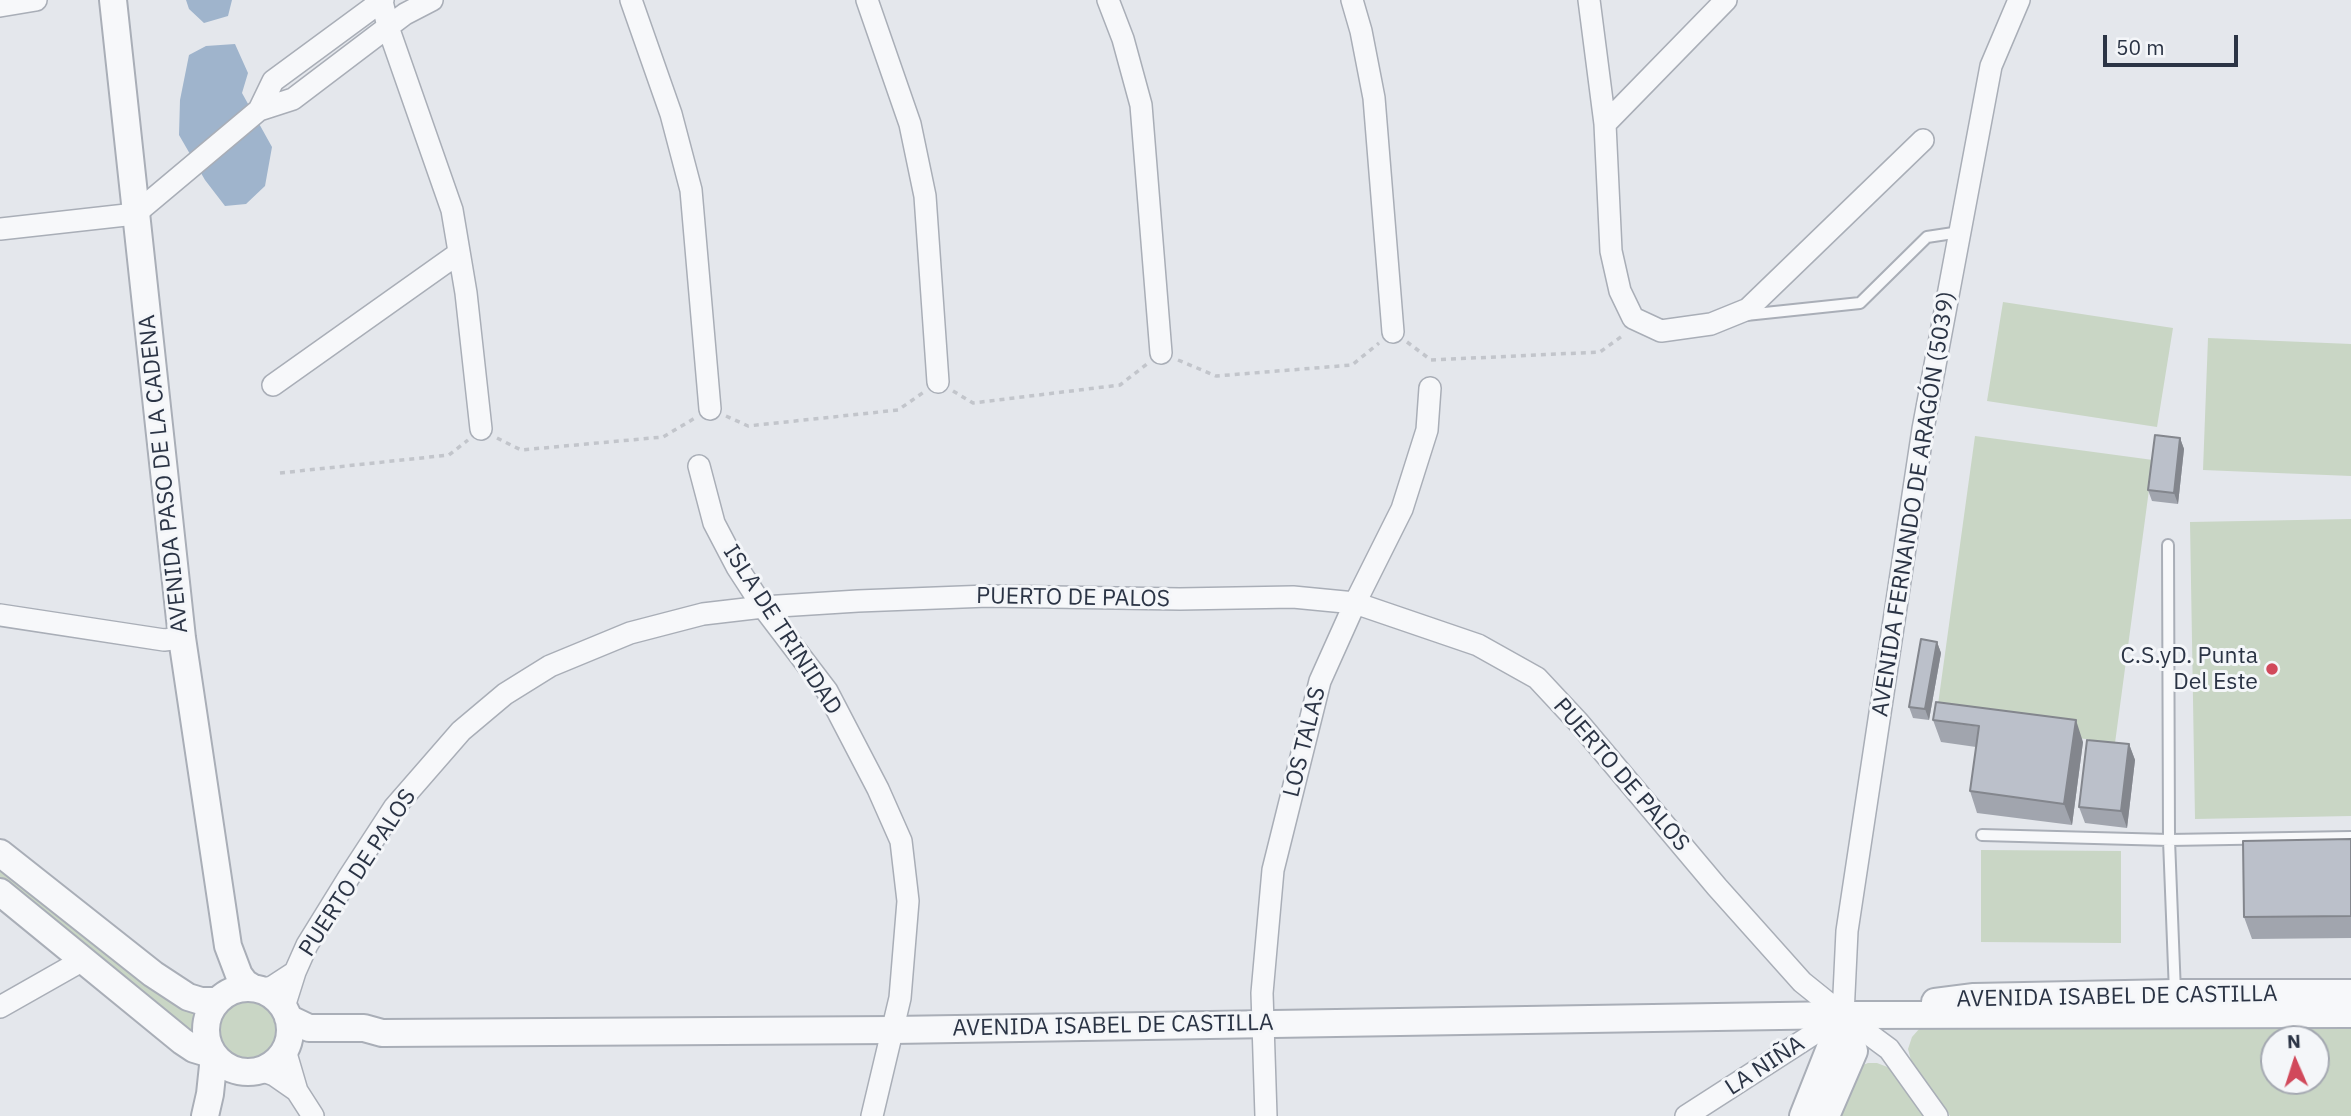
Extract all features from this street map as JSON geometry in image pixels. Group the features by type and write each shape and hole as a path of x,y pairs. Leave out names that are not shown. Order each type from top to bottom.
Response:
{"street":[{"path":"0,6 36,0"},
{"name":"AVENIDA PASO DE LA CADENA","path":"113,0 182,638 228,946 239,975 245,983 257,989"},
{"path":"257,112 273,81 383,0 388,27 452,210 481,429"},
{"path":"0,229 135,214 257,112 293,99 405,14 432,0"},
{"path":"631,0 671,114 691,190 710,409"},
{"path":"867,0 910,124 925,196 938,382"},
{"path":"1108,0 1123,39 1141,105 1161,353"},
{"path":"1352,0 1374,98 1393,332"},
{"path":"1589,0 1605,124 1611,251 1620,291 1633,318 1661,331 1711,324 1748,309 1923,140"},
{"path":"1605,124 1726,0"},
{"name":"AVENIDA FERNANDO DE ARAGÓN (5039)","path":"1843,1015 1847,931 1923,429 1992,66 2019,0"},
{"path":"273,385 459,253"},
{"name":"LOS TALAS","path":"1266,1116 1262,993 1273,870 1320,681 1402,509 1427,429 1430,388"},
{"name":"ISLA DE TRINIDAD","path":"699,466 713,523 763,607 827,691 878,789 901,841 908,901 900,998 872,1116"},
{"name":"PUERTO DE PALOS","path":"286,1013 295,972 307,945 394,808 461,731 505,694 550,666 630,633 703,614 763,607 988,596 1180,599 1293,597 1355,603 1478,645 1537,678 1802,982 1889,1049 1937,1116"},
{"path":"0,615 164,640 182,638"},
{"path":"0,853 153,974 188,997 201,1001 218,999 230,992 257,989 278,1000 286,1013 290,1028 285,1049 279,1059 231,1084 208,1116"},
{"path":"0,892 182,1041 194,1049 214,1055"},
{"name":"AVENIDA PASO DE LA CADENA","path":"218,999 228,946"},
{"path":"0,1007 83,960"},
{"name":"PUERTO DE PALOS","path":"257,989 272,986 295,972"},
{"name":"AVENIDA ISABEL DE CASTILLA","path":"1843,1015 1974,997 2351,993"},
{"path":"218,999 206,1019 207,1042 214,1055 227,1067 274,1075 297,1091"},
{"path":"286,1013 310,1028 364,1028 382,1033"},
{"name":"AVENIDA ISABEL DE CASTILLA","path":"382,1033 893,1030 1843,1015 2351,1014"},
{"path":"1803,1116 1843,1015"},
{"path":"1826,1116 1854,1051 1843,1015"},
{"name":"LA NIÑA","path":"1686,1116 1843,1015"},
{"path":"285,1049 305,1042 365,1038 382,1033"},
{"path":"285,1049 297,1091 313,1116"},
{"path":"208,1116 214,1055"}],"lane":[{"path":"1730,316 1860,303 1927,237 1960,232"},
{"path":"2168,545 2169,840 2175,993"},
{"path":"1982,835 2169,840 2351,837"}],"path":[{"path":"280,473 449,455 481,429 521,450 663,437 710,409 748,426 898,410 938,382 973,403 1120,385 1161,353 1216,376 1352,365 1393,332 1431,360 1600,352 1641,321"}],"green space":[{"path":"2003,302 2173,328 2157,427 1987,401"},
{"path":"2208,338 2351,344 2351,476 2203,470"},
{"path":"1975,436 2153,460 2115,743 1936,719"},
{"name":"C.S.yD. Punta Del Este","path":"2351,519 2351,816 2195,819 2190,522"},
{"path":"1981,850 2121,851 2121,943 1981,942"},
{"path":"0,863 200,1011 199,1043 0,883"},
{"path":"240,997 252,997 269,1006 276,1017 276,1041 269,1052 252,1061 240,1061 228,1056 219,1047 214,1035 214,1023 219,1011 228,1002"},
{"path":"2351,1022 2351,1116 1950,1116 1912,1064 1908,1049 1912,1037 1920,1028 1933,1025"},
{"path":"1868,1063 1890,1068 1925,1116 1834,1116 1858,1067"}],"water":[{"path":"186,0 232,0 228,16 204,23 189,9"},
{"path":"235,44 248,73 242,93 272,147 265,186 246,204 225,206 205,180 179,135 180,100 189,55 206,46"}],"building":[{"path":"2155,435 2180,438 2174,493 2148,490"},
{"path":"1921,639 1937,642 1925,709 1909,707"},
{"path":"1936,702 2076,720 2064,804 1970,791 1979,726 1933,720"},
{"path":"2087,740 2129,744 2121,811 2079,807"},
{"path":"2351,839 2351,916 2244,917 2243,841"}],"place":[{"name":"C.S.yD. Punta Del Este","path":"2272,669"}]}
